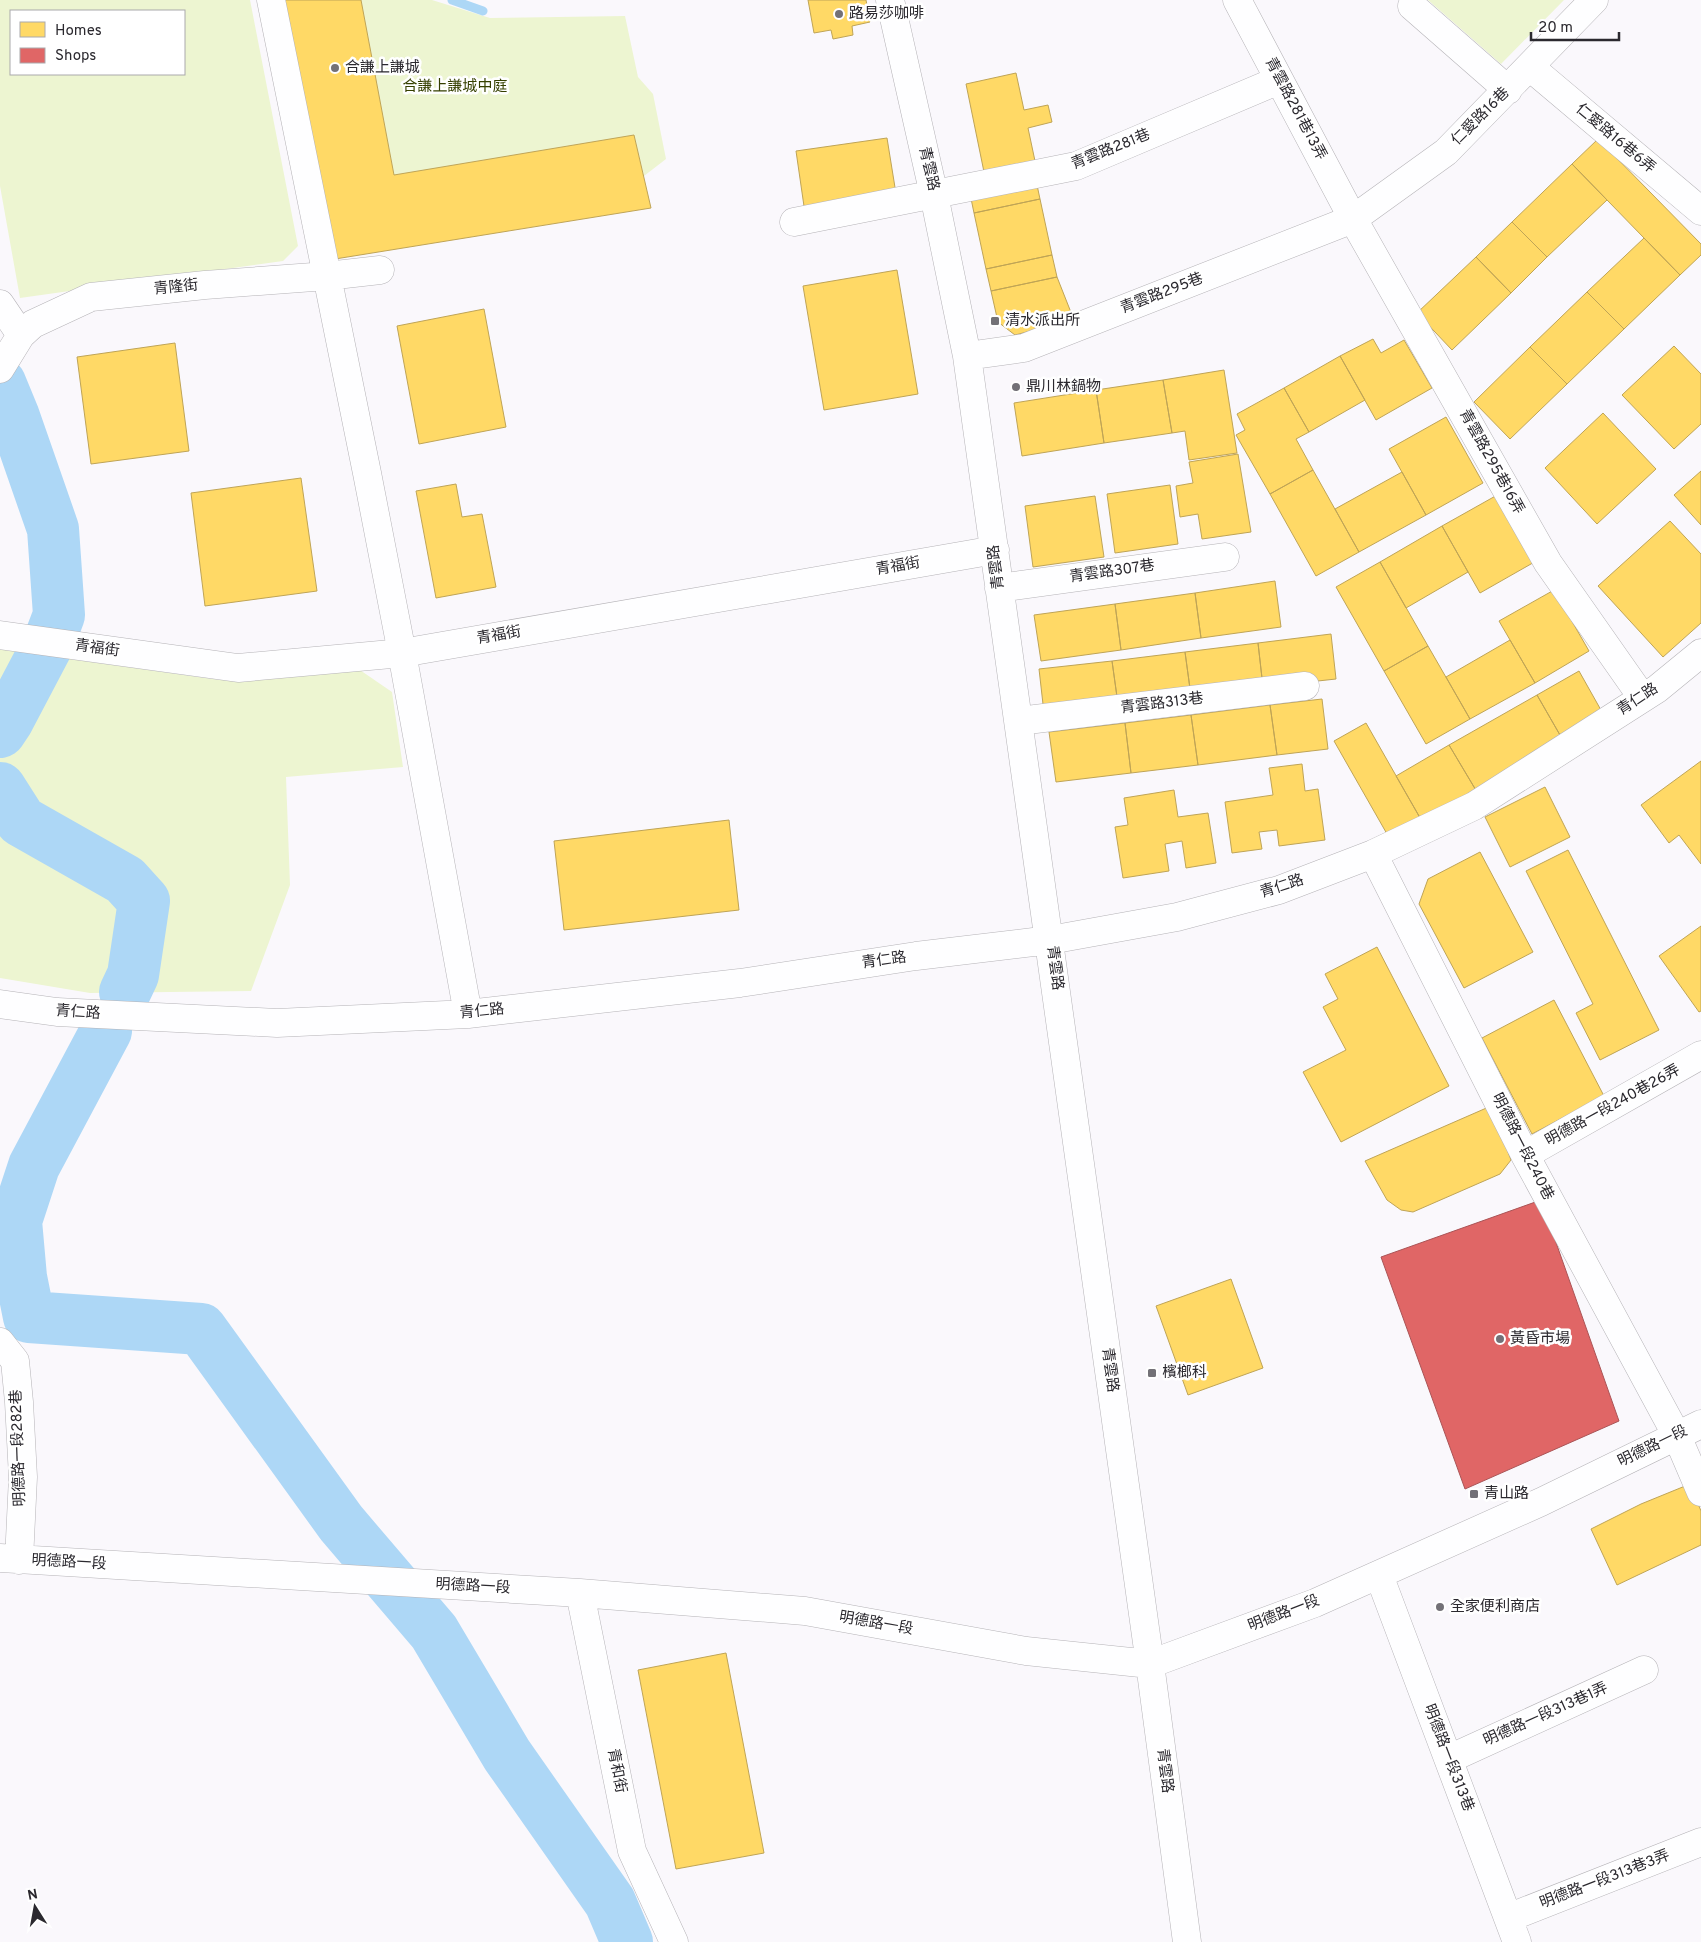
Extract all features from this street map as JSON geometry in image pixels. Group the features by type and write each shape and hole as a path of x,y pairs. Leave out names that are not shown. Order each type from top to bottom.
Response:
{"street":[{"path":"270,0 402,653 468,1014"},
{"name":"青雲路","path":"890,0 934,195 967,356 1050,940 1187,1942"},
{"name":"青雲路281巷13弄","path":"1237,0 1353,219"},
{"name":"仁愛路16巷","path":"1353,219 1446,152 1594,0"},
{"path":"1412,6 1508,90"},
{"name":"仁愛路16巷6弄","path":"1530,67 1701,211"},
{"name":"青雲路281巷","path":"794,222 1076,166 1280,80"},
{"name":"青雲路295巷","path":"967,356 1024,348 1353,219"},
{"name":"青雲路295巷16弄","path":"1353,219 1548,563 1642,697"},
{"name":"青隆街","path":"0,369 20,336 34,324 91,297 205,284 327,276 380,270"},
{"path":"0,304 20,336"},
{"name":"青福街","path":"0,634 112,652 238,668 402,653 995,550"},
{"name":"青雲路307巷","path":"999,588 1225,557"},
{"name":"青仁路","path":"0,1004 57,1012 277,1023 468,1014 740,983 916,956 1050,940 1177,916 1270,892 1374,854 1474,806 1656,689 1701,652"},
{"name":"青雲路313巷","path":"1019,721 1305,686"},
{"name":"明德路一段240巷","path":"1374,854 1525,1155 1677,1436 1701,1492"},
{"name":"明德路一段240巷26弄","path":"1525,1155 1699,1060"},
{"name":"明德路一段282巷","path":"0,1342 15,1361 23,1477 10,1559"},
{"name":"明德路一段","path":"10,1559 580,1593 805,1611 1026,1651 1150,1664 1315,1603 1541,1502 1701,1424"},
{"name":"明德路一段313巷","path":"1378,1575 1513,1930"},
{"name":"青和街","path":"580,1593 632,1851 674,1942"},
{"name":"明德路一段313巷1弄","path":"1449,1759 1644,1670"},
{"name":"明德路一段313巷3弄","path":"1513,1930 1701,1842"}],"green space":[{"path":"0,0 250,0 298,246 283,261 20,298 0,186"},
{"name":"合謙上謙城中庭","path":"361,0 432,0 490,18 625,16 638,77 653,94 666,159 644,176 634,135 394,175"},
{"path":"1428,0 1564,0 1501,64"},
{"path":"0,649 220,680 357,668 392,692 403,767 286,777 290,885 251,991 90,993 0,978"}],"building: Homes":[{"name":"合謙上謙城","path":"284,0 361,0 394,175 634,135 651,208 335,259"},
{"path":"808,0 866,0 870,22 852,26 853,35 833,39 831,30 814,33"},
{"path":"1016,73 1024,110 1048,105 1052,122 1028,128 1035,161 984,172 966,84"},
{"path":"887,138 898,206 806,220 796,151"},
{"path":"1598,139 1701,244 1701,255 1680,275 1572,164"},
{"path":"1572,164 1607,200 1547,257 1512,222"},
{"path":"1034,171 1040,199 974,213 968,184"},
{"path":"1040,199 1052,255 986,269 974,213"},
{"path":"1512,222 1547,257 1511,293 1476,257"},
{"path":"1644,238 1680,275 1624,329 1587,292"},
{"path":"1052,255 1057,277 991,291 986,269"},
{"path":"1476,257 1511,293 1452,350 1417,313"},
{"path":"897,270 918,394 824,410 803,286"},
{"path":"1057,277 1074,320 1015,335 998,322 991,291"},
{"path":"1587,292 1624,329 1567,384 1530,347"},
{"path":"484,309 506,427 419,444 397,326"},
{"path":"1373,339 1381,353 1404,340 1432,388 1376,420 1340,356"},
{"path":"175,343 189,451 91,464 77,357"},
{"path":"1674,346 1701,374 1701,424 1674,449 1622,395"},
{"path":"1530,347 1567,384 1510,439 1474,402"},
{"path":"1340,356 1365,400 1309,432 1284,388"},
{"path":"1224,370 1237,453 1189,460 1185,431 1172,433 1163,380"},
{"path":"1163,380 1172,433 1104,443 1096,390"},
{"path":"1284,388 1309,432 1296,439 1313,470 1270,494 1236,435 1245,430 1237,414"},
{"path":"1096,390 1104,443 1022,456 1014,403"},
{"path":"1603,413 1656,469 1597,524 1545,468"},
{"path":"1446,417 1483,483 1426,515 1389,449"},
{"path":"1238,454 1251,532 1202,539 1198,514 1180,517 1176,486 1193,483 1189,462"},
{"path":"1313,470 1359,552 1316,576 1270,494"},
{"path":"1701,471 1701,525 1674,495"},
{"path":"1402,472 1426,515 1359,552 1335,509"},
{"path":"301,478 317,591 205,606 191,493"},
{"path":"456,484 462,517 482,514 496,587 436,598 416,491"},
{"path":"1170,485 1178,544 1115,553 1107,494"},
{"path":"1499,494 1538,560 1480,593 1442,526"},
{"path":"1095,496 1104,557 1033,567 1025,506"},
{"path":"1670,521 1701,554 1701,623 1663,657 1598,586"},
{"path":"1442,526 1468,572 1406,608 1380,562"},
{"path":"1380,562 1428,646 1384,671 1336,587"},
{"path":"1275,581 1281,627 1201,638 1195,593"},
{"path":"1554,590 1589,651 1535,683 1499,621"},
{"path":"1195,593 1201,638 1121,650 1115,604"},
{"path":"1115,604 1121,650 1041,661 1034,615"},
{"path":"1331,634 1336,679 1263,687 1258,643"},
{"path":"1510,640 1535,683 1470,719 1446,677"},
{"path":"1258,643 1263,687 1191,696 1185,652"},
{"path":"1428,646 1470,719 1426,744 1384,671"},
{"path":"1185,652 1191,696 1118,704 1112,661"},
{"path":"1112,661 1118,704 1044,713 1039,669"},
{"path":"1579,671 1606,719 1564,742 1537,695"},
{"path":"1537,695 1564,742 1477,792 1449,745"},
{"path":"1322,699 1328,749 1277,755 1270,705"},
{"path":"1270,705 1277,755 1198,765 1191,715"},
{"path":"1191,715 1198,765 1131,773 1125,723"},
{"path":"1125,723 1131,773 1056,782 1049,732"},
{"path":"1366,723 1423,823 1391,841 1334,741"},
{"path":"1449,745 1477,792 1423,823 1396,776"},
{"path":"1701,761 1701,864 1679,835 1669,843 1641,805"},
{"path":"1302,764 1305,791 1318,789 1325,840 1279,846 1277,830 1259,832 1262,849 1232,853 1225,802 1273,795 1269,768"},
{"path":"1545,787 1570,837 1510,867 1485,817"},
{"path":"1174,790 1178,817 1208,813 1216,863 1186,868 1182,841 1165,844 1169,871 1123,878 1115,827 1128,825 1124,798"},
{"path":"729,820 739,910 564,930 554,841"},
{"path":"1568,850 1659,1030 1600,1060 1576,1013 1593,1004 1526,871"},
{"path":"1480,852 1533,952 1464,988 1419,904 1428,879"},
{"path":"1701,926 1701,1011 1699,1012 1659,956"},
{"path":"1377,947 1449,1086 1341,1142 1303,1072 1346,1050 1323,1007 1338,999 1325,974"},
{"path":"1554,1000 1604,1096 1532,1134 1482,1038"},
{"path":"1491,1106 1511,1160 1500,1174 1413,1212 1401,1210 1387,1200 1365,1161"},
{"path":"1231,1279 1263,1368 1188,1395 1156,1306"},
{"path":"1690,1484 1701,1511 1701,1545 1617,1585 1591,1529 1641,1504"},
{"path":"726,1653 764,1853 676,1869 638,1670"}],"building: Shops":[{"name":"黃昏市場","path":"1541,1200 1619,1421 1465,1489 1381,1257"}],"waterway":[{"path":"452,0 483,11"},
{"path":"0,383 14,417 53,529 59,615 48,644 0,732"},
{"path":"0,788 21,821 125,880 144,901 133,975 125,992"},
{"path":"106,1031 34,1166 16,1221 21,1277 29,1317 201,1329 341,1523 434,1632 507,1755 610,1902 627,1942"}],"place":[{"name":"路易莎咖啡","path":"839,14"},
{"name":"合謙上謙城","path":"335,68"},
{"name":"清水派出所","path":"995,321"},
{"name":"鼎川林鍋物","path":"1016,387"},
{"name":"黃昏市場","path":"1500,1339"},
{"name":"檳榔科","path":"1152,1373"},
{"name":"青山路","path":"1474,1494"},
{"name":"全家便利商店","path":"1440,1607"}]}
